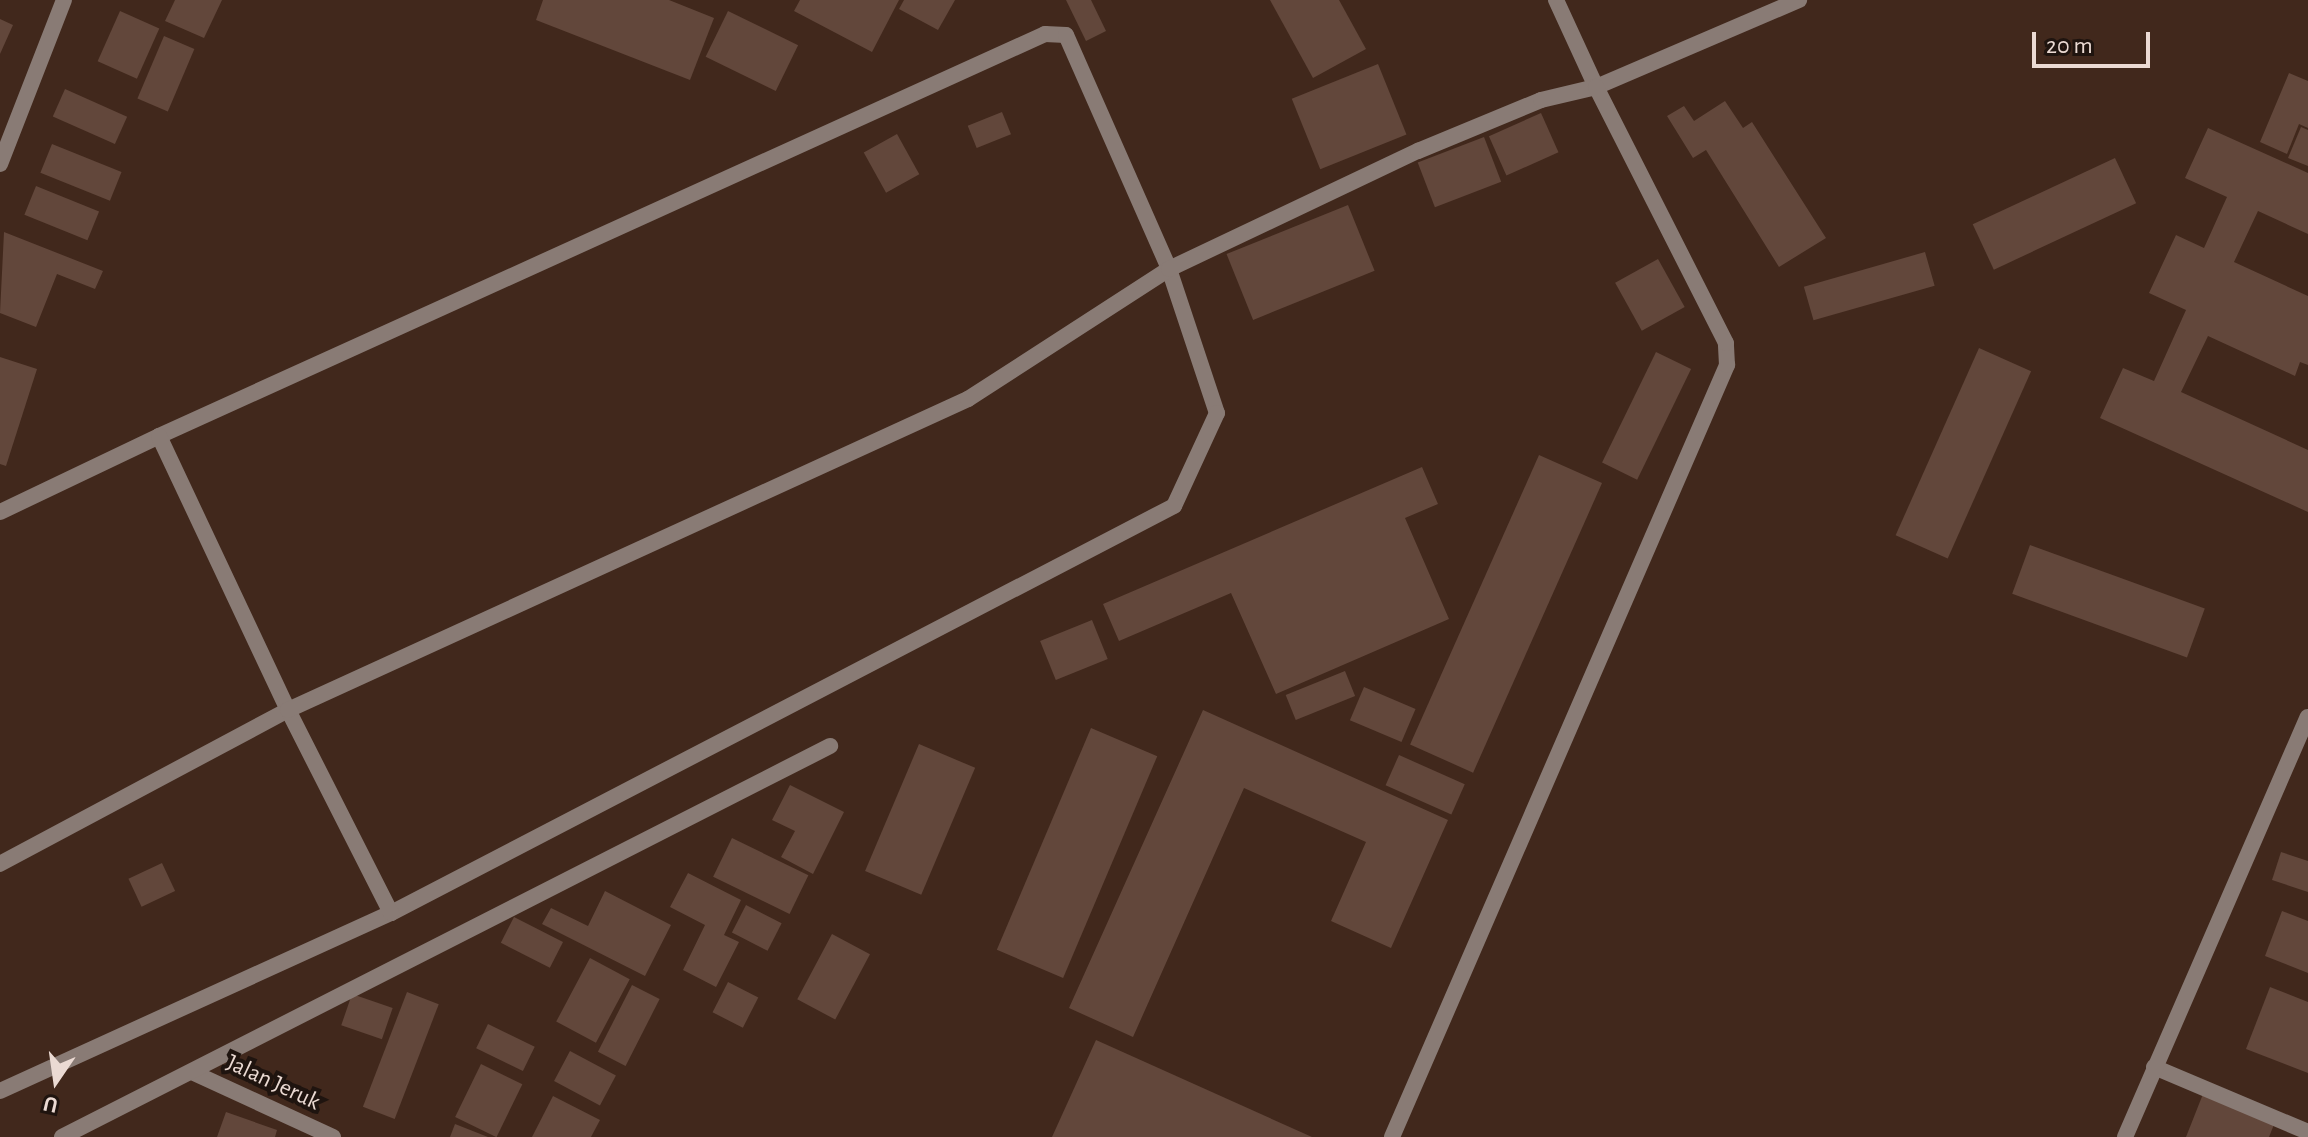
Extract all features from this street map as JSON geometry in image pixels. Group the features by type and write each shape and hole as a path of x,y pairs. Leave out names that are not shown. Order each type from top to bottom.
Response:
{"street":[{"path":"0,164 64,0"},
{"path":"1392,1137 1727,365 1723,339 1596,87 1556,0"},
{"path":"0,864 288,710 968,399 1169,269 1432,146 1541,100 1596,87 1799,0"},
{"path":"0,512 159,436 1055,31 1066,35 1169,269 1217,413 1174,506 391,913 0,1091"},
{"path":"159,436 288,710 391,913"},
{"path":"2125,1137 2308,717"},
{"path":"62,1137 194,1073 830,746"},
{"path":"2154,1067 2308,1132"},
{"name":"Jalan Jeruk","path":"194,1073 333,1137"}],"building":[{"path":"175,0 222,0 204,38 165,21"},
{"path":"543,0 669,0 714,18 690,80 536,20"},
{"path":"800,0 899,0 872,52 794,11"},
{"path":"904,0 955,0 938,30 899,9"},
{"path":"1066,0 1091,0 1106,31 1086,41"},
{"path":"1270,0 1339,0 1366,49 1313,78"},
{"path":"120,11 159,28 137,79 98,61"},
{"path":"728,11 798,45 776,91 706,57"},
{"path":"0,19 13,25 0,54"},
{"path":"164,36 194,49 168,111 137,99"},
{"path":"1378,64 1406,134 1320,169 1292,99"},
{"path":"2289,73 2308,81 2308,128 2299,124 2287,154 2260,142"},
{"path":"65,89 127,117 115,144 53,116"},
{"path":"1725,101 1743,128 1752,122 1826,238 1779,267 1706,150 1693,158 1667,116 1684,106 1694,121"},
{"path":"1002,112 1011,134 977,148 968,126"},
{"path":"1541,113 1558,152 1506,175 1489,136"},
{"path":"2301,127 2308,130 2308,166 2288,158"},
{"path":"2208,128 2308,173 2308,234 2258,211 2234,262 2308,296 2308,365 2300,362 2295,376 2208,336 2181,392 2308,450 2308,512 2100,418 2123,368 2154,381 2186,310 2149,293 2176,235 2204,248 2227,197 2185,178"},
{"path":"897,134 919,174 886,193 864,152"},
{"path":"1484,137 1501,182 1435,207 1418,162"},
{"path":"52,144 122,172 110,201 40,173"},
{"path":"2115,158 2136,203 1994,270 1973,224"},
{"path":"36,186 99,211 87,240 24,215"},
{"path":"1348,205 1375,271 1253,320 1227,254"},
{"path":"4,232 103,271 95,289 57,274 36,327 0,313"},
{"path":"1925,252 1935,286 1814,320 1804,287"},
{"path":"1658,259 1685,307 1642,331 1615,283"},
{"path":"1979,348 2031,371 1948,558 1896,535"},
{"path":"1656,352 1691,369 1637,480 1602,463"},
{"path":"0,357 37,369 6,466 0,464"},
{"path":"1539,455 1602,483 1473,773 1410,745"},
{"path":"1422,467 1438,504 1405,518 1449,619 1276,694 1231,593 1119,641 1103,604"},
{"path":"2030,545 2205,609 2187,657 2012,594"},
{"path":"1092,620 1108,659 1056,680 1040,641"},
{"path":"1345,671 1355,696 1296,720 1286,695"},
{"path":"1364,687 1416,709 1401,742 1350,720"},
{"path":"1203,710 1448,820 1391,948 1331,921 1366,842 1244,788 1133,1037 1069,1008"},
{"path":"1091,728 1157,756 1063,978 997,950"},
{"path":"919,744 975,768 921,895 865,871"},
{"path":"1399,755 1465,784 1451,814 1386,785"},
{"path":"790,785 844,812 813,874 781,857 795,831 772,820"},
{"path":"732,838 808,875 790,914 713,877"},
{"path":"2281,852 2308,861 2308,892 2272,880"},
{"path":"162,863 175,891 142,907 128,879"},
{"path":"688,873 741,900 724,935 739,942 716,987 683,970 705,925 670,907"},
{"path":"605,891 671,925 645,976 542,924 551,908 588,926"},
{"path":"746,905 782,923 768,951 732,933"},
{"path":"2282,911 2308,921 2308,973 2265,956"},
{"path":"514,917 563,942 550,968 501,943"},
{"path":"832,934 870,954 835,1020 797,999"},
{"path":"590,958 630,979 596,1043 556,1022"},
{"path":"728,982 758,997 743,1028 713,1012"},
{"path":"632,985 660,999 626,1066 598,1052"},
{"path":"2270,987 2308,1002 2308,1073 2246,1049"},
{"path":"407,992 439,1004 395,1119 363,1107"},
{"path":"352,994 393,1008 382,1039 341,1025"},
{"path":"488,1024 535,1047 523,1071 476,1048"},
{"path":"1096,1040 1312,1137 1052,1137"},
{"path":"570,1051 616,1075 600,1105 554,1081"},
{"path":"481,1064 522,1084 497,1137 455,1117"},
{"path":"2203,1094 2275,1122 2269,1137 2186,1137"},
{"path":"553,1096 600,1120 591,1137 532,1137"},
{"path":"226,1112 277,1130 275,1137 217,1137"},
{"path":"455,1124 488,1137 450,1137"}]}
